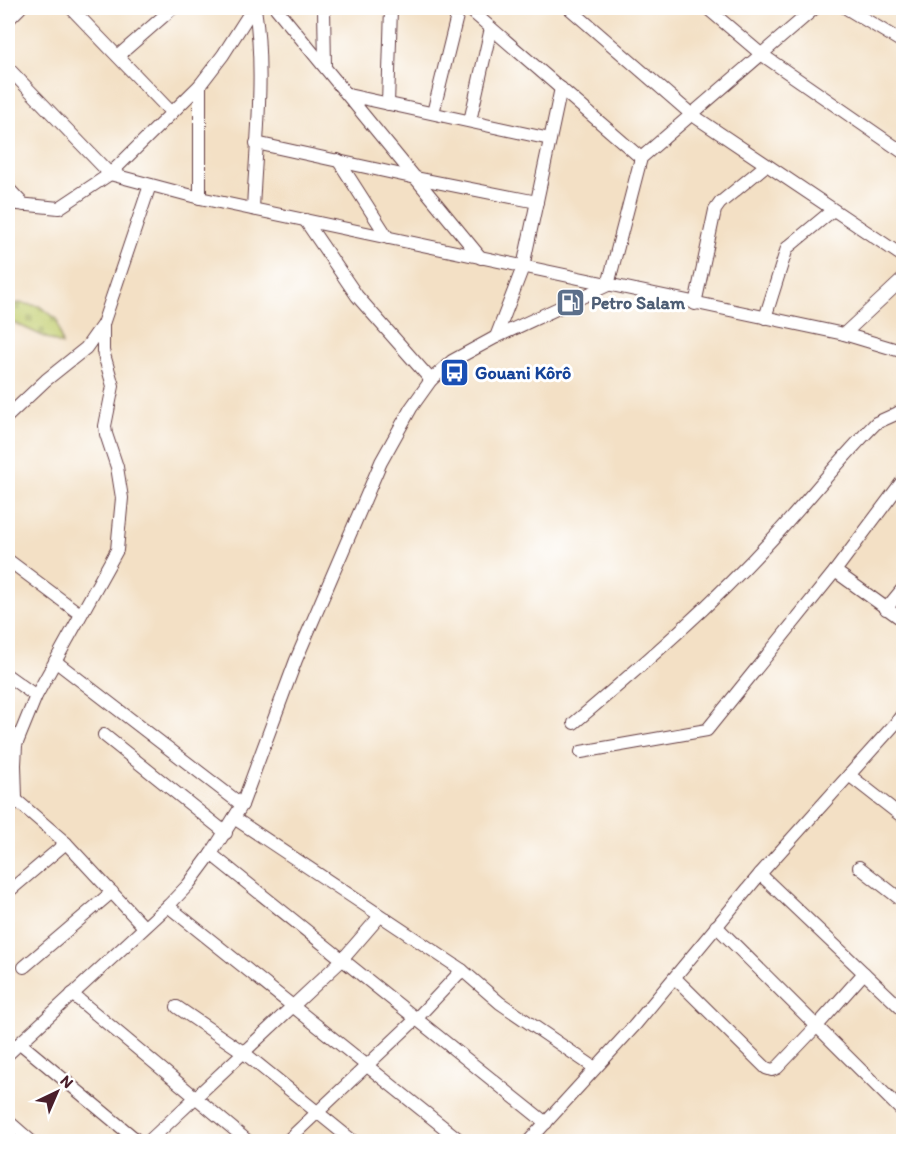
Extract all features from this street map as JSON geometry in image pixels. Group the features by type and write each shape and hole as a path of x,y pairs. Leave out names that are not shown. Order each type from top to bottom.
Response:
{"street":[{"path":"8,20 20,8"},
{"path":"71,8 172,113"},
{"path":"118,56 173,8"},
{"path":"8,203 59,208 110,174 200,85 254,8"},
{"path":"253,209 259,95 258,26 254,8"},
{"path":"276,8 481,258"},
{"path":"324,8 325,67"},
{"path":"388,104 390,8"},
{"path":"433,113 459,8"},
{"path":"468,8 641,158"},
{"path":"569,8 691,114 903,257"},
{"path":"707,8 761,54 903,153"},
{"path":"608,285 641,158 814,8"},
{"path":"846,8 903,43"},
{"path":"470,121 491,28"},
{"path":"8,68 110,174 200,198 844,334 903,352"},
{"path":"200,85 200,198"},
{"path":"496,337 523,267 561,88"},
{"path":"348,95 550,139"},
{"path":"256,143 537,202"},
{"path":"338,160 388,238"},
{"path":"695,304 715,210 720,202 765,166"},
{"path":"8,416 46,380 86,348 103,324 150,185"},
{"path":"8,188 24,205"},
{"path":"765,318 787,248 833,210"},
{"path":"305,220 357,296 431,380"},
{"path":"844,334 903,278"},
{"path":"8,1054 168,906 188,885 226,832 242,805 296,660 381,462 411,408 431,380 452,361 496,337 608,285"},
{"path":"8,812 12,796 16,745 36,696 117,550 122,498 117,467 105,426 112,386 103,351 103,324"},
{"path":"574,723 648,660 717,594 774,537 876,423 903,409"},
{"path":"581,752 708,730 835,571 903,479"},
{"path":"8,560 80,614"},
{"path":"835,571 903,621"},
{"path":"886,609 903,587"},
{"path":"55,661 242,805"},
{"path":"8,676 36,696"},
{"path":"528,1142 675,978 760,874 849,775 899,727 903,712"},
{"path":"104,735 226,832"},
{"path":"849,775 903,818"},
{"path":"12,796 66,843 144,927"},
{"path":"234,818 260,833 462,970 500,1003 595,1068"},
{"path":"8,892 66,843"},
{"path":"211,855 546,1123"},
{"path":"859,867 903,902"},
{"path":"760,874 903,1011"},
{"path":"24,967 112,892"},
{"path":"168,906 462,1142"},
{"path":"148,1142 194,1096 342,960 380,916"},
{"path":"716,926 903,1113"},
{"path":"286,1142 316,1111 416,1019 462,970"},
{"path":"675,978 766,1068 772,1070 777,1068 817,1026 864,973"},
{"path":"72,994 249,1142"},
{"path":"177,1007 243,1052 354,1142"},
{"path":"20,1043 139,1142"},
{"path":"8,1121 32,1142"}],"green space":[{"path":"18,303 39,306 57,319 62,345 8,320 8,306"}],"place":[{"name":"Petro Salam","path":"570,303"},
{"name":"Gouani Kôrô","path":"454,373"}]}
